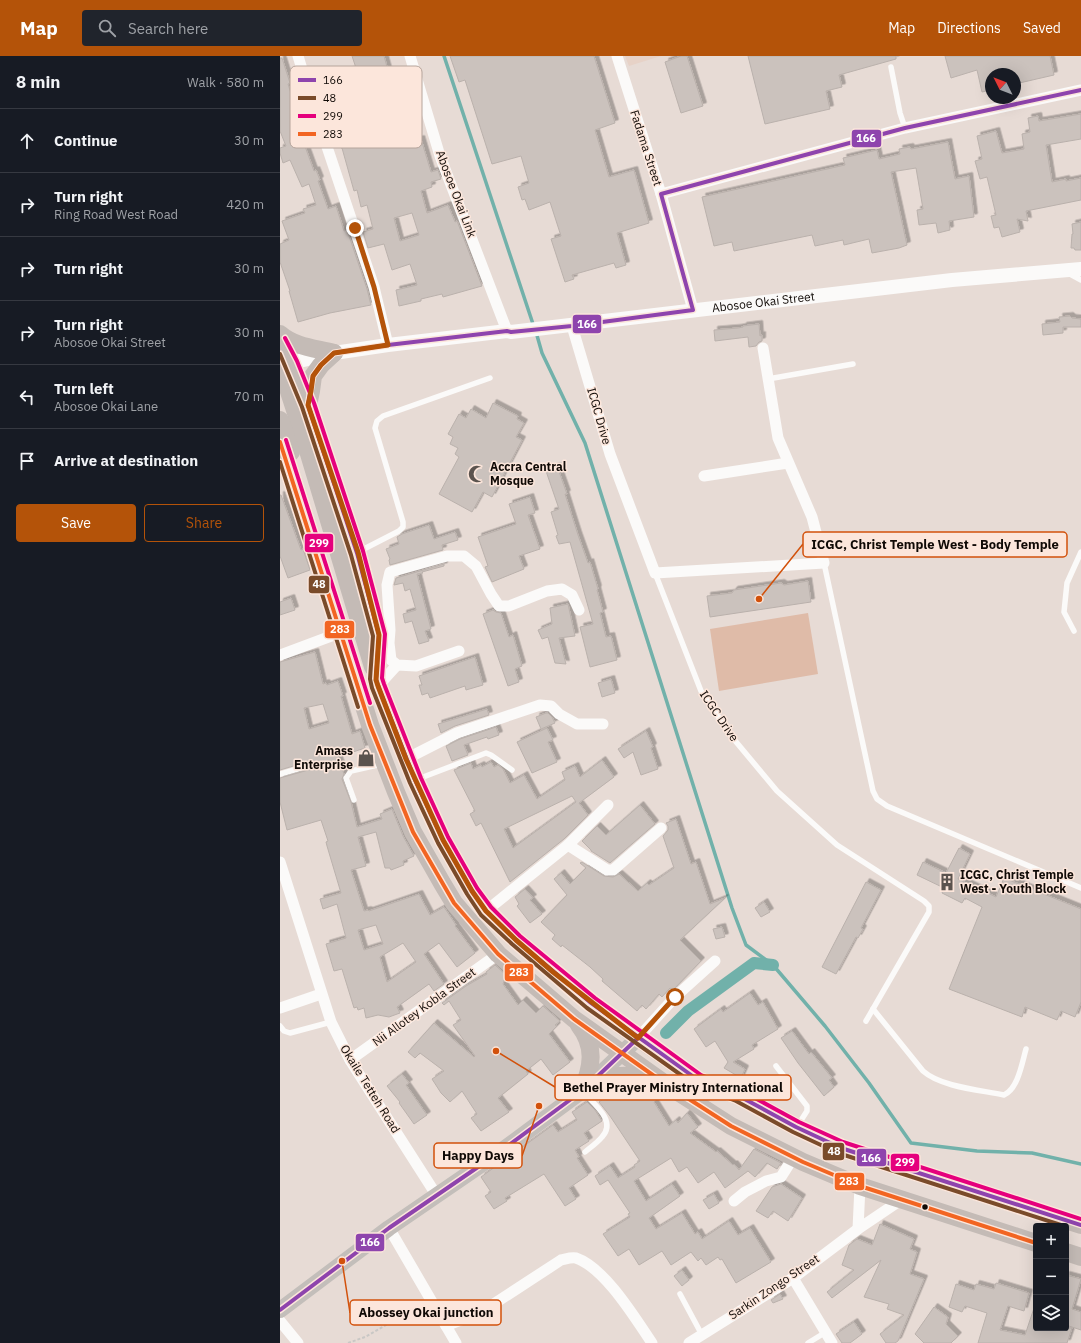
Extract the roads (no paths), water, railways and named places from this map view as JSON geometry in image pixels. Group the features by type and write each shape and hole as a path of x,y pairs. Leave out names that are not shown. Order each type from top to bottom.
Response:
{"main road":[{"path":"280,334 287,341 296,345 334,353"},
{"path":"280,341 284,364 361,648 354,671"},
{"path":"308,405 313,376 321,365 334,353"},
{"path":"284,364 308,405 358,552 379,635 377,683"},
{"path":"280,420 361,648 377,683 406,759 452,858 486,911 516,940 553,972 638,1038 698,1080 739,1096 796,1127 841,1148 1081,1225"},
{"path":"280,442 342,632 370,725 413,832 454,903 498,954 574,1019 664,1083 731,1126 793,1158 860,1186 1033,1242"},
{"path":"574,1019 584,1032 591,1052 589,1074 582,1091"},
{"path":"280,1310 389,1228 437,1196 582,1091 638,1038"},
{"path":"622,1054 645,1057 713,1098 739,1096"},
{"path":"582,1091 609,1077 626,1075 642,1077 664,1083"},
{"path":"1069,1253 1081,1257"}],"street":[{"path":"298,56 301,66"},
{"name":"Abosoe Okai Link","path":"410,56 413,66"},
{"name":"Fadama Street","path":"617,56 661,194 693,310"},
{"path":"661,194 905,128 1081,90"},
{"name":"Abosoe Okai Link","path":"422,96 440,156 509,331"},
{"path":"327,148 374,287 388,345"},
{"name":"Abosoe Okai Street","path":"284,364 334,353 388,345 509,331 572,326 693,310 952,280 1081,269"},
{"name":"ICGC Drive","path":"572,326 610,454 655,573"},
{"path":"655,573 824,563 812,517 778,438 763,348"},
{"path":"704,476 788,463"},
{"path":"396,665 392,660 389,643 390,630 387,585 390,572 447,556 464,556 476,566 499,606 509,606 547,591 562,589 572,595 579,610"},
{"path":"280,655 342,632"},
{"path":"377,683 396,665 416,666 459,651"},
{"path":"406,759 457,733 540,705 551,706 560,714 577,724 603,724"},
{"path":"486,911 568,845 608,805"},
{"path":"568,845 607,870 613,870 660,828"},
{"name":"Okaile Tetteh Road","path":"280,862 331,1022 350,1060 437,1196"},
{"name":"Nii Allotey Kobla Street","path":"350,1060 498,954"},
{"path":"638,1038 675,997 715,961"},
{"path":"280,1008 321,994"},
{"path":"734,1201 745,1192 766,1181 781,1177 793,1158"},
{"path":"858,1229 860,1186"},
{"name":"Sarkin Zongo Street","path":"689,1343 793,1278 858,1229 901,1200"},
{"path":"389,1228 432,1299 456,1343"},
{"path":"446,1326 474,1315 489,1307 561,1260 575,1258 589,1265 600,1274 619,1297 652,1343"},
{"path":"793,1278 832,1343"},
{"path":"280,1321 298,1343"}],"lane":[{"path":"891,67 900,113 905,128"},
{"path":"1062,270 1081,280"},
{"path":"768,379 853,364"},
{"path":"358,552 399,531 403,527 403,522 375,428 377,421 383,416 490,378"},
{"path":"1074,631 1064,612 1067,583 1081,552"},
{"path":"824,563 873,791 877,799 887,806 1081,888"},
{"name":"ICGC Drive","path":"655,573 701,691 732,737 777,791 836,845 924,901 929,906 928,912 866,1021"},
{"path":"415,780 486,753 491,754 512,770"},
{"path":"354,800 346,778 351,771 385,764"},
{"path":"280,774 311,765"},
{"path":"873,1009 923,1071 931,1078 942,1082 1004,1095 1010,1092 1014,1086 1026,1049"},
{"path":"280,1026 284,1031 290,1033 331,1022"},
{"path":"776,1066 807,1106 807,1111 796,1127"},
{"path":"582,1091 603,1113 607,1122 606,1130 602,1137 585,1152"},
{"path":"680,1294 702,1334"},
{"path":"808,1343 826,1332"}],"waterway":[{"path":"444,56 534,327"},
{"path":"536,332 542,353 585,443 732,908 746,945 773,965 825,1026 869,1083 911,1143 977,1151 1032,1153 1081,1164"},
{"path":"666,1033 688,1011 754,963 773,965"}],"place":[{"name":"Accra Central Mosque","path":"477,474"},
{"name":"ICGC, Christ Temple West - Body Temple","path":"759,599"},
{"name":"Amass Enterprise","path":"366,758"},
{"name":"ICGC, Christ Temple West - Youth Block","path":"947,882"},
{"name":"Bethel Prayer Ministry International","path":"496,1051"},
{"name":"Happy Days","path":"539,1106"},
{"name":"Abossey Okai junction","path":"342,1261"}]}
